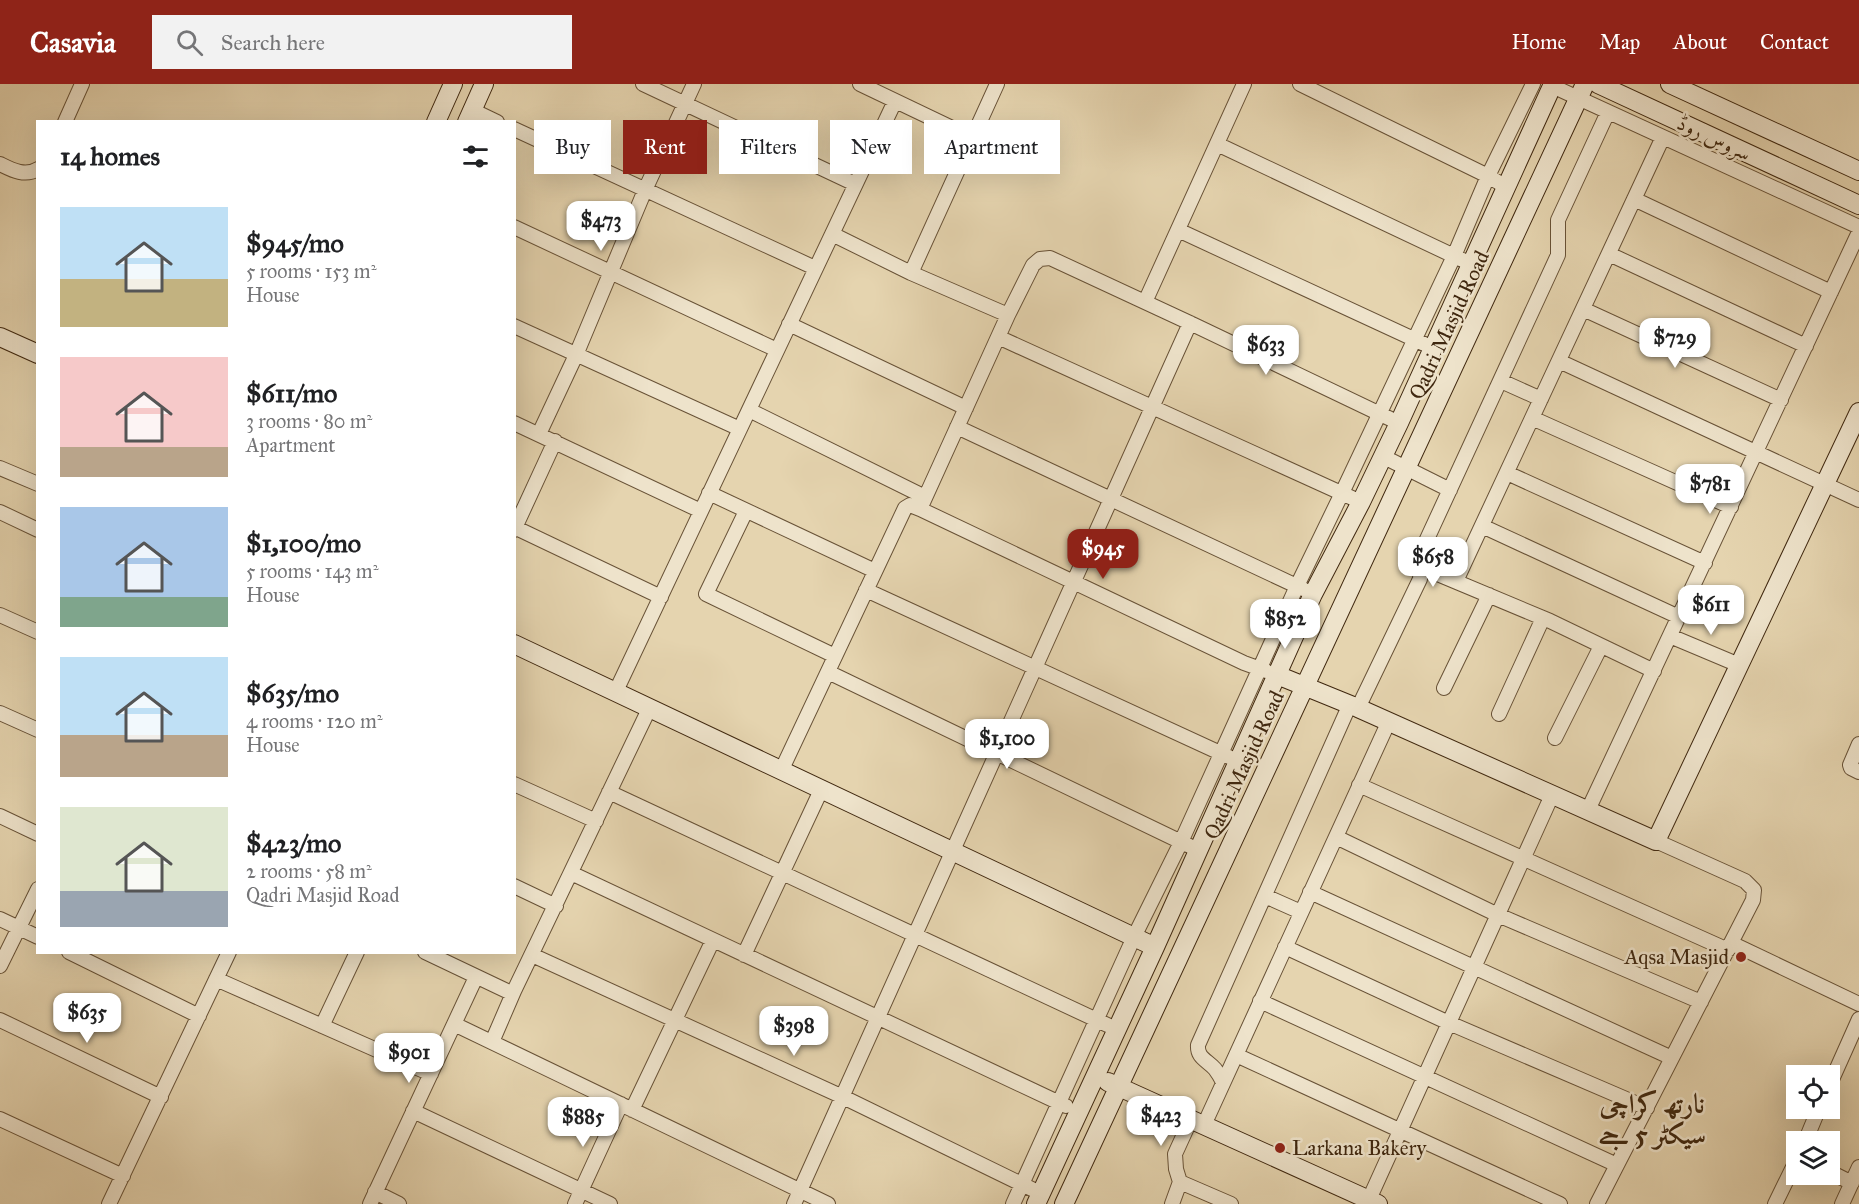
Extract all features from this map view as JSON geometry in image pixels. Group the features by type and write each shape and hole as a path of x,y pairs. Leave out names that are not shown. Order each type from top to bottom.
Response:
{"street":[{"path":"65,120 82,84"},
{"path":"437,120 453,84"},
{"path":"484,84 470,116 488,120"},
{"path":"643,84 855,184"},
{"path":"539,434 576,355 645,190 694,84"},
{"path":"860,84 935,120"},
{"path":"981,120 997,84"},
{"path":"1145,302 1244,84"},
{"path":"1300,84 1506,187"},
{"path":"1013,1204 1134,937 1181,842 1297,586 1533,84"},
{"path":"1598,84 1859,205"},
{"path":"1670,84 1859,171"},
{"name":"سروس روڈ","path":"1553,85 1581,91 1608,112 1859,230"},
{"name":"Qadri Masjid Road","path":"1038,1199 1096,1077 1314,594 1399,423 1553,85"},
{"name":"Qadri Masjid Road","path":"1064,1204 1581,91"},
{"path":"616,691 894,101"},
{"path":"1223,1082 1213,1067 1202,1058 1198,1052 1198,1045 1354,706 1420,579 1422,550 1558,255 1557,220 1608,112"},
{"path":"516,130 815,268"},
{"path":"1456,581 1663,137"},
{"path":"1217,144 1471,264"},
{"path":"0,164 18,172 32,173 36,170"},
{"path":"912,273 957,174"},
{"path":"1634,199 1831,292"},
{"path":"516,227 777,350"},
{"path":"1178,230 1433,348"},
{"path":"1587,810 1859,230"},
{"path":"831,234 1008,315"},
{"path":"1609,254 1806,346"},
{"path":"923,503 1008,315 1033,265 1040,259 1050,258 1190,322 1399,423"},
{"path":"1583,309 1781,400"},
{"path":"794,1204 1190,322"},
{"path":"789,324 966,408"},
{"path":"516,328 740,429"},
{"path":"0,337 36,353"},
{"path":"998,337 1361,502"},
{"path":"1559,361 1859,500"},
{"path":"1500,381 1541,399"},
{"path":"749,410 1074,583 1259,669 1389,721 1745,880 1754,890 1754,900 1597,1204"},
{"path":"1656,841 1859,412"},
{"path":"1532,418 1731,507"},
{"path":"516,424 701,511"},
{"path":"957,427 1314,594"},
{"path":"516,526 555,441"},
{"path":"1382,456 1450,490"},
{"path":"0,468 36,483"},
{"path":"1507,473 1705,562"},
{"path":"709,493 875,571"},
{"path":"782,770 905,508 923,503"},
{"path":"746,511 706,594 835,656"},
{"path":"0,512 36,529"},
{"path":"1482,526 1679,617"},
{"path":"516,528 661,597"},
{"path":"1421,567 1543,618 1654,671"},
{"path":"866,590 1239,761"},
{"path":"1444,688 1490,596"},
{"path":"0,615 36,631"},
{"path":"1499,714 1543,618"},
{"path":"1670,636 1739,665"},
{"path":"516,645 1155,947"},
{"path":"1555,738 1601,646"},
{"path":"828,672 1198,850"},
{"path":"492,1042 514,991 650,707"},
{"path":"0,713 36,729"},
{"path":"1172,1204 1180,1182 1175,1154 1223,1082 1389,721"},
{"path":"1859,744 1850,765 1859,772"},
{"path":"516,785 596,821"},
{"path":"1359,785 1859,1004"},
{"path":"744,955 822,788"},
{"path":"609,792 1116,1029"},
{"path":"1096,1077 1371,1203 1400,1131 1552,795"},
{"path":"0,816 36,833"},
{"path":"1336,837 1498,915 1701,1002"},
{"path":"571,873 1079,1113"},
{"path":"516,887 556,906"},
{"path":"1310,892 1672,1058"},
{"path":"0,966 36,894"},
{"path":"1265,896 1301,912"},
{"path":"0,919 36,936"},
{"path":"575,1204 674,1020 713,940"},
{"path":"1285,947 1449,1023 1647,1108"},
{"path":"73,954 199,1016"},
{"path":"109,1204 228,954"},
{"path":"322,1026 356,954"},
{"path":"429,954 509,992 514,991"},
{"path":"532,956 843,1097 1022,1184 1038,1199"},
{"path":"399,1204 373,1198 476,977"},
{"path":"216,980 431,1074"},
{"path":"1260,1001 1617,1165"},
{"path":"1838,1065 1859,1019"},
{"path":"0,1020 161,1096"},
{"path":"454,1024 828,1204"},
{"path":"1236,1055 1560,1204"},
{"path":"413,1111 610,1204"},
{"path":"0,1119 123,1176"},
{"path":"1848,1202 1852,1183 1859,1167"},
{"path":"1840,1177 1852,1183"},
{"path":"1180,1182 1231,1204"},
{"path":"1775,1204 1786,1182"}],"place":[{"name":"Aqsa Masjid","path":"1741,957"},
{"name":"Larkana Bakery","path":"1280,1148"}],"district":[{"name":"نارتھ کراچی سیکٹر 5 جے","path":"1652,1120"}]}
